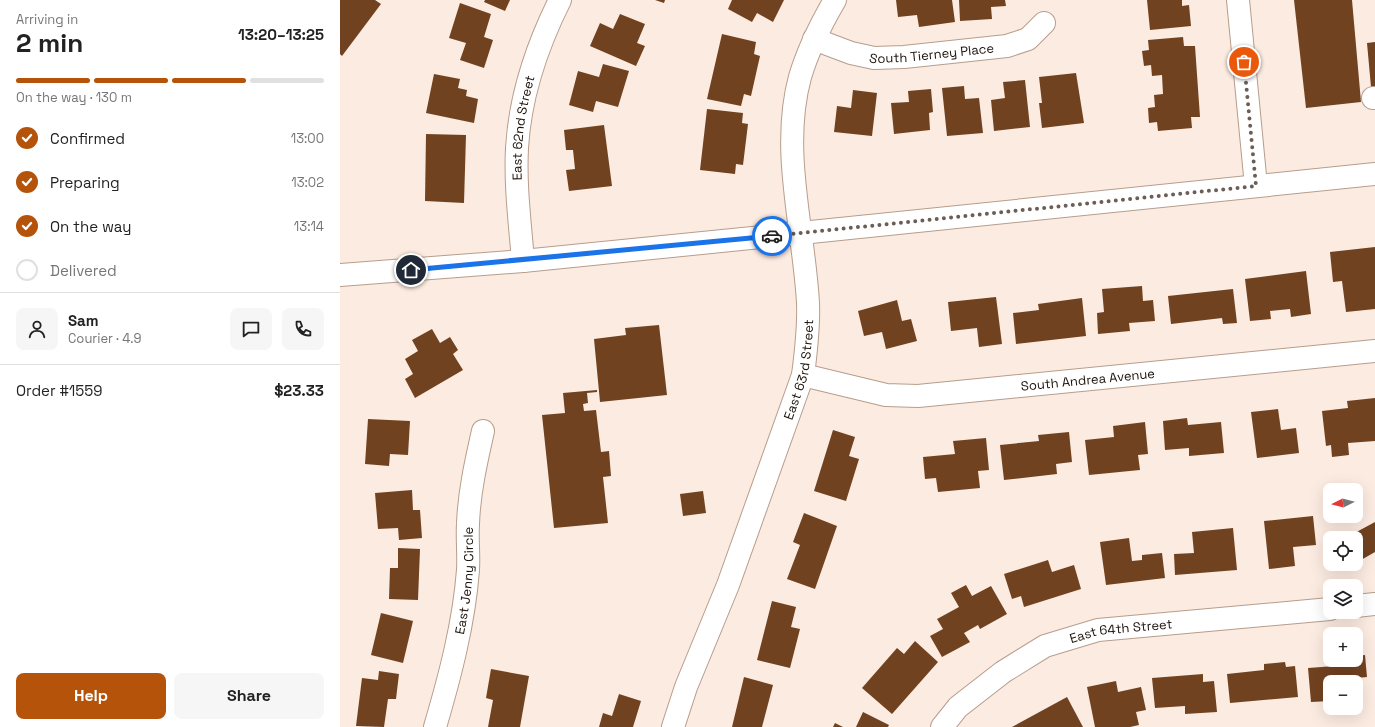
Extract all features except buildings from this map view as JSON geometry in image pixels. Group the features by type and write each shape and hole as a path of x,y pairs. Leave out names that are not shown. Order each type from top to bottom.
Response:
{"street":[{"name":"East 62nd Street","path":"523,261 517,183 517,148 522,106 534,58 560,0"},
{"name":"East 63rd Street","path":"673,727 686,687 728,585 803,375 808,304 794,161 793,130 800,77 814,39 835,0"},
{"path":"1238,0 1256,186"},
{"name":"South Tierney Place","path":"814,39 851,53 874,58 904,57 1007,46 1028,39 1044,23"},
{"path":"340,275 523,261 801,234 1375,174"},
{"name":"South Andrea Avenue","path":"803,375 886,395 918,396 1375,351"},
{"name":"East Jenny Circle","path":"435,727 449,678 462,619 468,569 468,523 472,476 482,431"},
{"path":"1363,605 1375,604"},
{"name":"East 64th Street","path":"942,727 964,703 1003,672 1045,646 1098,630 1323,610"}],"way so far":[{"path":"772,236 1256,186 1244,62"}],"route":[{"path":"411,270 523,261 772,236"}]}
